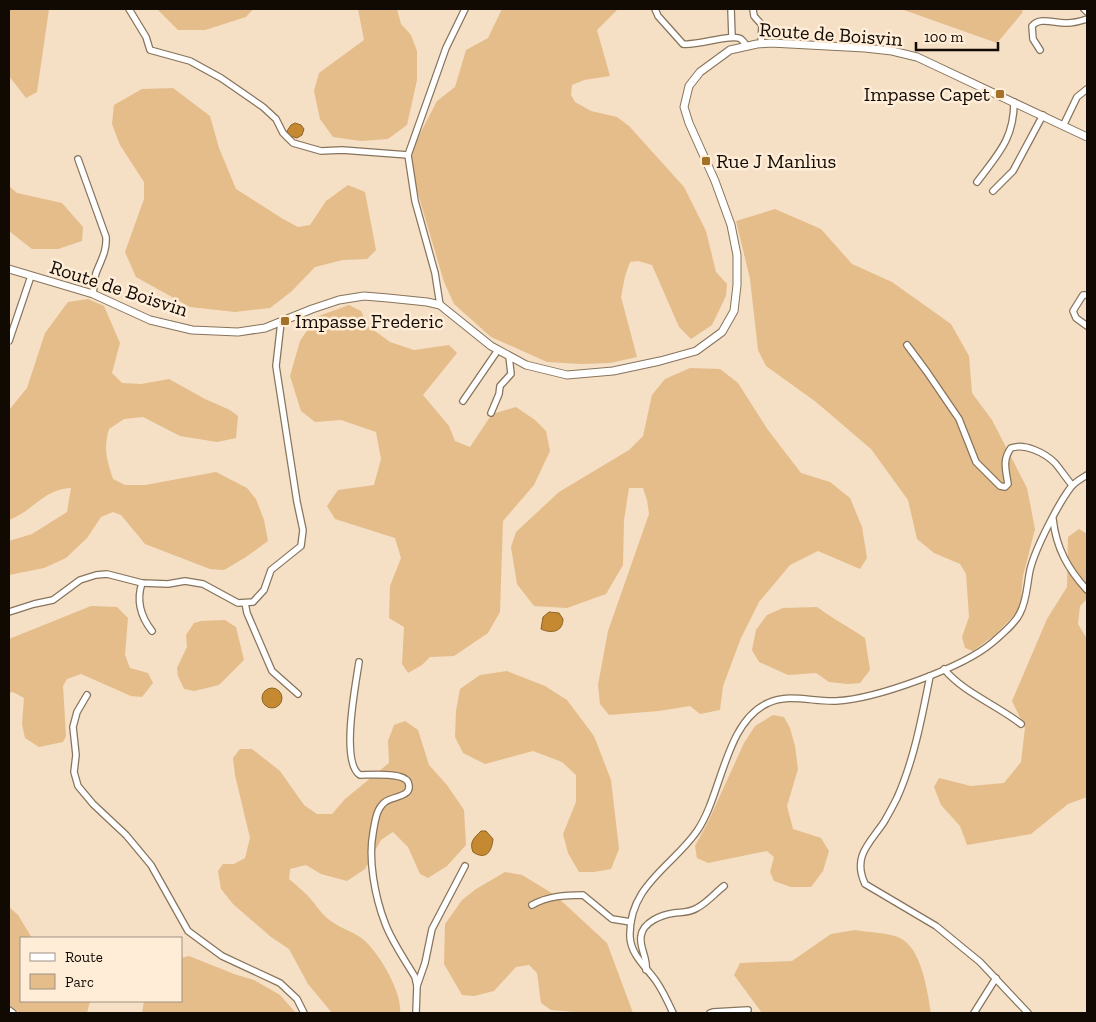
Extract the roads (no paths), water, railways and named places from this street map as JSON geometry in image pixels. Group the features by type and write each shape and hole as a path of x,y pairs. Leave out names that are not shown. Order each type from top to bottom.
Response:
{"main road":[{"name":"Route de Boisvin","path":"9,268 92,294 150,320 192,330 238,332 265,328 339,300 364,296 427,302 440,305 498,350 526,365 567,375 613,372 696,351 722,332 734,311 738,285 737,255 732,225 715,181 688,123 684,107 689,86 700,72 730,50 746,45 761,44 865,48 892,51 916,57 1064,124 1087,137"}],"street":[{"path":"129,9 146,37 150,50 190,61 221,78 263,107 276,119 283,133 293,143 321,151 388,152 408,155"},
{"path":"440,305 435,273 415,201 408,155 446,48 466,9"},
{"path":"655,9 658,16 683,44 701,44 732,37 741,39 746,45"},
{"path":"731,9 732,37"},
{"path":"753,9 754,16 761,22 761,44"},
{"path":"1084,9 1087,12"},
{"path":"1040,50 1032,39 1032,26 1035,22 1067,23 1087,19"},
{"path":"1064,124 1077,97 1087,89"},
{"path":"977,182 1007,141 1013,122 1014,102"},
{"path":"993,190 1013,171 1043,115"},
{"path":"78,159 106,237 104,257 97,273 92,294"},
{"path":"9,342 31,276"},
{"path":"1087,295 1083,295 1073,310 1076,318 1087,326"},
{"path":"9,612 53,600 80,580 107,574 142,583 168,584 185,581 203,584 238,603 253,602 264,590 271,570 301,546 303,530 276,366 282,322"},
{"path":"907,346 959,419 976,462 1000,486 1005,487 1008,484 1005,466 1008,453 1011,448 1021,447 1029,448 1049,458 1072,485"},
{"path":"463,401 498,350"},
{"path":"491,413 499,394 500,386 511,374 509,356"},
{"path":"673,1013 661,989 632,948 630,937 631,922 634,910 655,875 697,831 706,814 740,728 756,710 767,703 790,698 833,701 861,698 930,676 977,654 992,643 1018,618 1026,598 1031,567 1053,518 1072,485 1087,475"},
{"path":"1053,518 1056,542 1073,575 1087,590"},
{"path":"142,583 139,599 140,609 145,623 152,631"},
{"path":"245,603 247,613 272,671 298,694"},
{"path":"359,662 350,736 354,766 360,775 405,778 409,788 406,794 385,802 376,815 372,839 371,866 385,924 415,977 417,986 416,1013"},
{"path":"944,669 952,679 1000,708 1021,724"},
{"path":"930,676 922,718 910,762 896,798 883,823 869,840 862,855 861,876 865,884 936,926 980,962 1028,1013"},
{"path":"87,695 76,712 72,727 76,755 74,772 78,786 93,804 126,835 151,865 188,931 222,956 280,983 297,1000 304,1013"},
{"path":"417,986 425,963 432,928 465,866"},
{"path":"646,970 647,960 640,941 646,924 664,915 685,912 696,908 724,886"},
{"path":"532,906 539,901 559,896 583,895 612,919 631,922"},
{"path":"974,1013 996,978"},
{"path":"9,1010 13,1013"},
{"path":"710,1013 748,1010"}],"place":[{"name":"Impasse Capet","path":"1000,94"},
{"name":"Rue J Manlius","path":"706,161"},
{"name":"Impasse Frederic","path":"285,321"}]}
